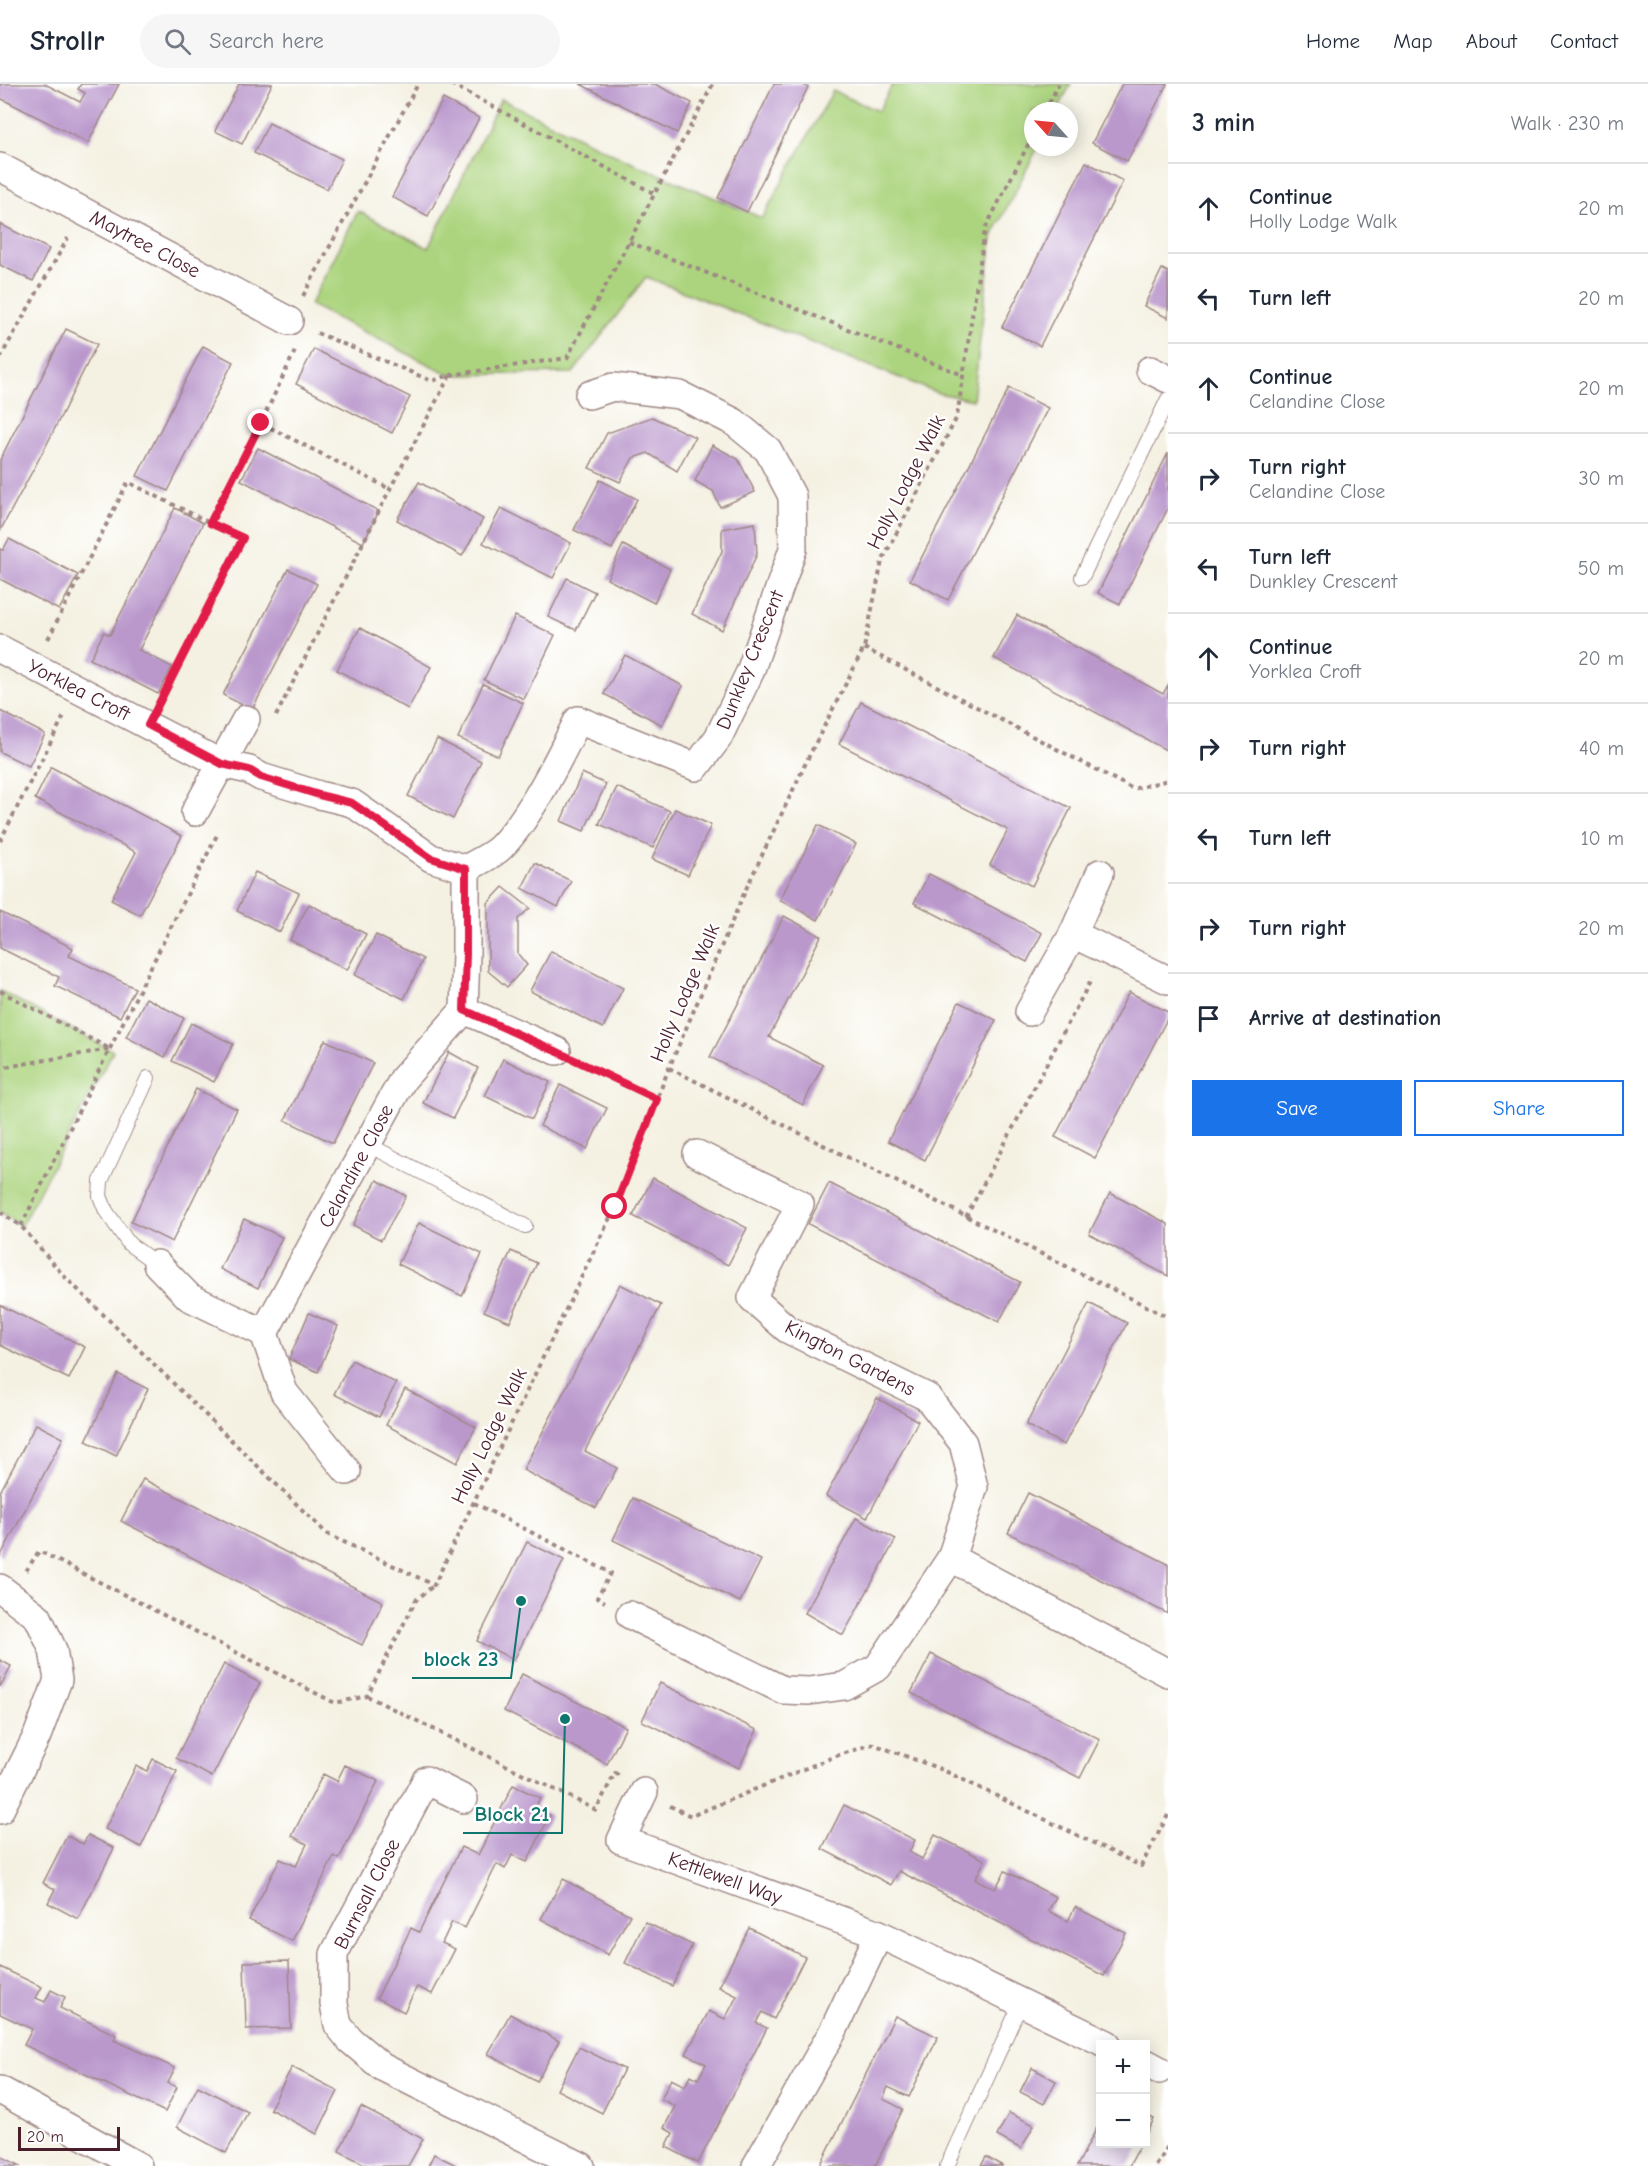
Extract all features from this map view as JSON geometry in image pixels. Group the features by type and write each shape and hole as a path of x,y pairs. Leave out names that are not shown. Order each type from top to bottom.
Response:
{"street":[{"name":"Maytree Close","path":"0,167 298,325"},
{"name":"Dunkley Crescent","path":"466,869 500,848 519,825 578,720 696,767 718,738 750,672 793,549 792,496 768,450 734,422 680,395 613,387 589,396"},
{"name":"Yorklea Croft","path":"0,649 222,764"},
{"path":"195,812 246,719"},
{"path":"222,764 249,770 261,777 352,803 431,858 466,869 464,1010 558,1052"},
{"path":"1029,1012 1073,934 1101,873"},
{"path":"1073,934 1168,980"},
{"name":"Celandine Close","path":"264,1333 403,1079 464,1010"},
{"name":"Kington Gardens","path":"630,1615 783,1690 809,1691 844,1686 878,1667 951,1558 974,1487 963,1443 927,1397 787,1329 752,1298 800,1204 697,1154"},
{"path":"157,1264 189,1297 264,1333 285,1392 347,1471"},
{"path":"951,1558 1168,1673"},
{"path":"0,1810 37,1736 58,1680 53,1650 38,1617 5,1591"},
{"name":"Burnsall Close","path":"464,1799 426,1780 334,1954 334,2004 338,2025 350,2040 382,2067 581,2166"},
{"name":"Kettlewell Way","path":"644,1792 621,1840 879,1934 1099,2040"},
{"path":"756,2166 833,2031 879,1934"},
{"path":"0,2090 138,2166"}],"lane":[{"path":"1082,577 1168,399"},
{"path":"148,1078 101,1181 100,1196 106,1211 129,1244 157,1264"},
{"path":"367,1144 525,1226"},
{"path":"947,2166 1021,2003"}],"path":[{"path":"210,523 261,423 298,325 418,84"},
{"path":"452,84 655,194"},
{"path":"465,91 469,84"},
{"path":"298,325 432,381 450,375 567,358 713,84"},
{"path":"1050,102 1059,84"},
{"name":"Holly Lodge Walk","path":"434,1586 615,1207 669,1068 746,889 811,752 864,648 882,561 957,417 985,229 1024,153"},
{"path":"0,358 83,211"},
{"path":"629,242 963,375"},
{"path":"261,423 390,489"},
{"path":"34,666 128,482 243,538 148,725"},
{"path":"864,648 1133,789 1168,780"},
{"path":"0,841 78,689"},
{"path":"966,1217 1107,949"},
{"path":"0,991 110,1049 0,1068"},
{"path":"558,1052 657,1099"},
{"path":"669,1068 1168,1317"},
{"path":"0,1212 21,1226 64,1276 327,1534 434,1586 416,1600 367,1696"},
{"path":"474,1503 611,1573 597,1598 630,1615"},
{"path":"5,1591 39,1551 335,1703 367,1696 596,1810 615,1773 644,1792 691,1816 833,1757 873,1744 943,1770 1141,1866 1168,1815"},
{"path":"1156,2166 1168,2146"}],"green space":[{"path":"893,84 1071,84 1062,102 1024,102 1024,156 1033,156 992,237 973,400 938,393 646,277 573,373 450,375 310,305 358,211 428,248 501,99 623,159 762,218 833,91 878,111"},
{"path":"0,991 113,1051 21,1226 0,1212"}],"building":[{"path":"0,84 45,84 80,102 85,93 78,89 81,84 119,84 88,143 0,98"},
{"path":"239,84 272,84 242,144 215,131"},
{"path":"580,84 655,84 692,103 677,133"},
{"path":"774,84 802,84 808,87 747,212 718,198"},
{"path":"1122,84 1167,84 1127,161 1092,143"},
{"path":"443,99 479,118 428,216 392,197"},
{"path":"269,123 342,159 327,189 254,153"},
{"path":"1086,162 1123,181 1040,346 1002,327"},
{"path":"0,224 49,249 33,281 0,265"},
{"path":"1162,269 1168,272 1168,318 1144,306"},
{"path":"66,329 97,344 0,531 0,460"},
{"path":"203,346 233,362 168,491 137,476"},
{"path":"314,349 410,397 392,433 296,384"},
{"path":"1009,388 1048,408 948,600 910,580"},
{"path":"652,417 695,437 677,471 648,453 633,458 620,482 589,468 607,433"},
{"path":"712,445 738,459 755,492 720,507 713,491 695,481"},
{"path":"258,448 379,511 363,543 241,480"},
{"path":"1168,453 1168,508 1120,604 1098,593"},
{"path":"600,480 637,499 612,549 574,530"},
{"path":"419,482 483,519 462,556 397,520"},
{"path":"175,508 203,523 139,650 172,667 158,694 90,659 104,632 110,635"},
{"path":"501,508 571,543 553,578 483,543"},
{"path":"755,523 757,554 722,630 692,614 722,551 722,529"},
{"path":"9,539 78,575 59,610 0,579 0,549 3,550"},
{"path":"623,545 670,569 654,603 607,579"},
{"path":"288,569 317,584 252,710 223,695"},
{"path":"567,578 595,592 576,630 548,617"},
{"path":"1017,615 1163,694 1168,685 1168,751 994,658"},
{"path":"515,616 555,635 524,699 484,680"},
{"path":"360,628 431,667 408,709 337,670"},
{"path":"625,655 683,686 662,725 604,694"},
{"path":"483,684 523,703 498,756 458,738"},
{"path":"861,702 1071,808 1032,886 990,865 1008,830 839,744"},
{"path":"0,711 45,734 29,766 0,752"},
{"path":"437,739 481,761 453,819 408,796"},
{"path":"51,767 182,836 140,915 111,900 136,852 35,799"},
{"path":"582,773 606,784 584,831 561,821"},
{"path":"617,787 670,811 653,848 599,824"},
{"path":"675,809 711,825 688,875 652,859"},
{"path":"818,825 856,844 818,920 780,900"},
{"path":"535,863 571,881 558,907 522,888"},
{"path":"255,872 299,893 280,932 237,911"},
{"path":"929,874 1042,933 1027,962 914,903"},
{"path":"503,887 530,908 518,919 518,954 527,965 507,987 488,971 488,903"},
{"path":"309,904 366,934 347,970 290,940"},
{"path":"0,912 73,948 69,956 135,988 120,1017 55,986 59,977 0,948"},
{"path":"784,916 821,936 769,1037 823,1065 803,1105 710,1057"},
{"path":"376,935 423,959 404,999 355,975"},
{"path":"551,951 623,988 603,1028 530,991"},
{"path":"1129,992 1168,1012 1168,1017 1095,1158 1055,1137"},
{"path":"146,998 184,1018 165,1057 126,1037"},
{"path":"959,1002 996,1020 925,1160 888,1141"},
{"path":"191,1023 233,1044 214,1082 172,1061"},
{"path":"325,1040 373,1063 333,1143 285,1120"},
{"path":"449,1052 478,1068 453,1118 423,1103"},
{"path":"503,1059 550,1082 532,1119 485,1096"},
{"path":"560,1085 607,1108 587,1149 540,1126"},
{"path":"196,1089 237,1109 172,1242 131,1222"},
{"path":"653,1178 747,1228 728,1265 633,1216"},
{"path":"377,1180 406,1196 381,1240 353,1225"},
{"path":"829,1183 1020,1282 999,1322 808,1224"},
{"path":"1110,1193 1168,1224 1168,1276 1089,1234"},
{"path":"244,1219 282,1237 258,1288 220,1269"},
{"path":"419,1223 482,1254 462,1296 398,1264"},
{"path":"511,1251 537,1263 510,1322 484,1311"},
{"path":"620,1284 661,1305 585,1451 617,1468 596,1508 523,1470"},
{"path":"1089,1303 1127,1323 1064,1445 1026,1425"},
{"path":"0,1305 85,1347 69,1379 0,1345"},
{"path":"309,1313 338,1326 318,1372 289,1359"},
{"path":"352,1360 396,1383 379,1417 334,1394"},
{"path":"118,1374 148,1389 116,1456 86,1441"},
{"path":"405,1389 476,1427 457,1463 386,1425"},
{"path":"877,1398 918,1421 867,1518 826,1496"},
{"path":"36,1424 63,1438 0,1557 0,1492"},
{"path":"143,1479 383,1602 362,1645 121,1521"},
{"path":"1028,1493 1168,1564 1168,1614 1008,1533"},
{"path":"633,1498 761,1560 740,1602 613,1540"},
{"path":"856,1518 896,1539 843,1635 805,1613"},
{"path":"527,1542 564,1560 514,1660 477,1641"},
{"path":"931,1654 1100,1739 1080,1778 911,1693"},
{"path":"0,1660 11,1666 0,1687"},
{"path":"224,1664 260,1683 212,1777 176,1758"},
{"path":"522,1674 626,1727 607,1764 504,1711"},
{"path":"660,1683 757,1730 739,1768 642,1721"},
{"path":"153,1759 177,1771 141,1847 105,1829 136,1766 147,1771"},
{"path":"345,1765 378,1781 339,1859 334,1856 292,1941 249,1920 280,1859 296,1866 307,1844 292,1836 323,1774 337,1781"},
{"path":"513,1785 540,1798 535,1808 550,1815 527,1862 512,1855 505,1869 497,1864 465,1928 452,1922 442,1943 455,1949 432,1994 417,1987 404,2012 377,1998 411,1928 419,1932 461,1847 478,1855"},
{"path":"844,1805 915,1840 909,1852 922,1859 935,1835 985,1860 975,1879 995,1889 1005,1871 1056,1897 1048,1911 1068,1921 1075,1907 1126,1933 1104,1976 899,1871 891,1885 822,1849"},
{"path":"88,1835 114,1848 78,1919 48,1903 55,1889 43,1883 67,1836 83,1844"},
{"path":"563,1879 630,1915 608,1955 541,1919"},
{"path":"645,1922 692,1945 672,1986 625,1963"},
{"path":"749,1928 805,1957 774,2019 762,2012 756,2023 767,2028 698,2163 666,2147 673,2133 664,2128 675,2106 661,2099 671,2079 685,2086 691,2075 698,2079 706,2064 686,2054 709,2011 725,2019 737,1996 719,1987"},
{"path":"289,1961 291,2028 246,2029 244,1962"},
{"path":"0,1967 42,1987 36,1998 45,2002 51,1990 65,1997 60,2008 116,2035 114,2040 175,2068 168,2083 177,2087 165,2112 24,2045 32,2029 0,2014"},
{"path":"510,2014 559,2041 537,2081 488,2054"},
{"path":"895,2016 938,2037 909,2097 888,2087 883,2099 903,2109 875,2166 820,2166"},
{"path":"579,2047 624,2069 602,2113 557,2090"},
{"path":"292,2067 338,2091 317,2134 270,2109"},
{"path":"1032,2068 1056,2081 1044,2104 1020,2092"},
{"path":"198,2086 248,2112 226,2153 177,2127"},
{"path":"361,2107 423,2139 408,2166 368,2166 339,2151"},
{"path":"1009,2113 1034,2125 1021,2149 997,2136"},
{"path":"1096,2130 1096,2148 1139,2148 1129,2166 1077,2166"},
{"path":"434,2154 458,2166 428,2166"},
{"path":"0,2156 21,2166 0,2166"},
{"path":"986,2157 1003,2166 981,2166"}],"place":[{"name":"block 23","path":"521,1601"},
{"name":"Block 21","path":"565,1719"}],"route":[{"path":"261,423 210,523 243,538 148,725 222,764 249,770 261,777 352,803 431,858 466,869 464,1010 657,1099 615,1207"}]}
